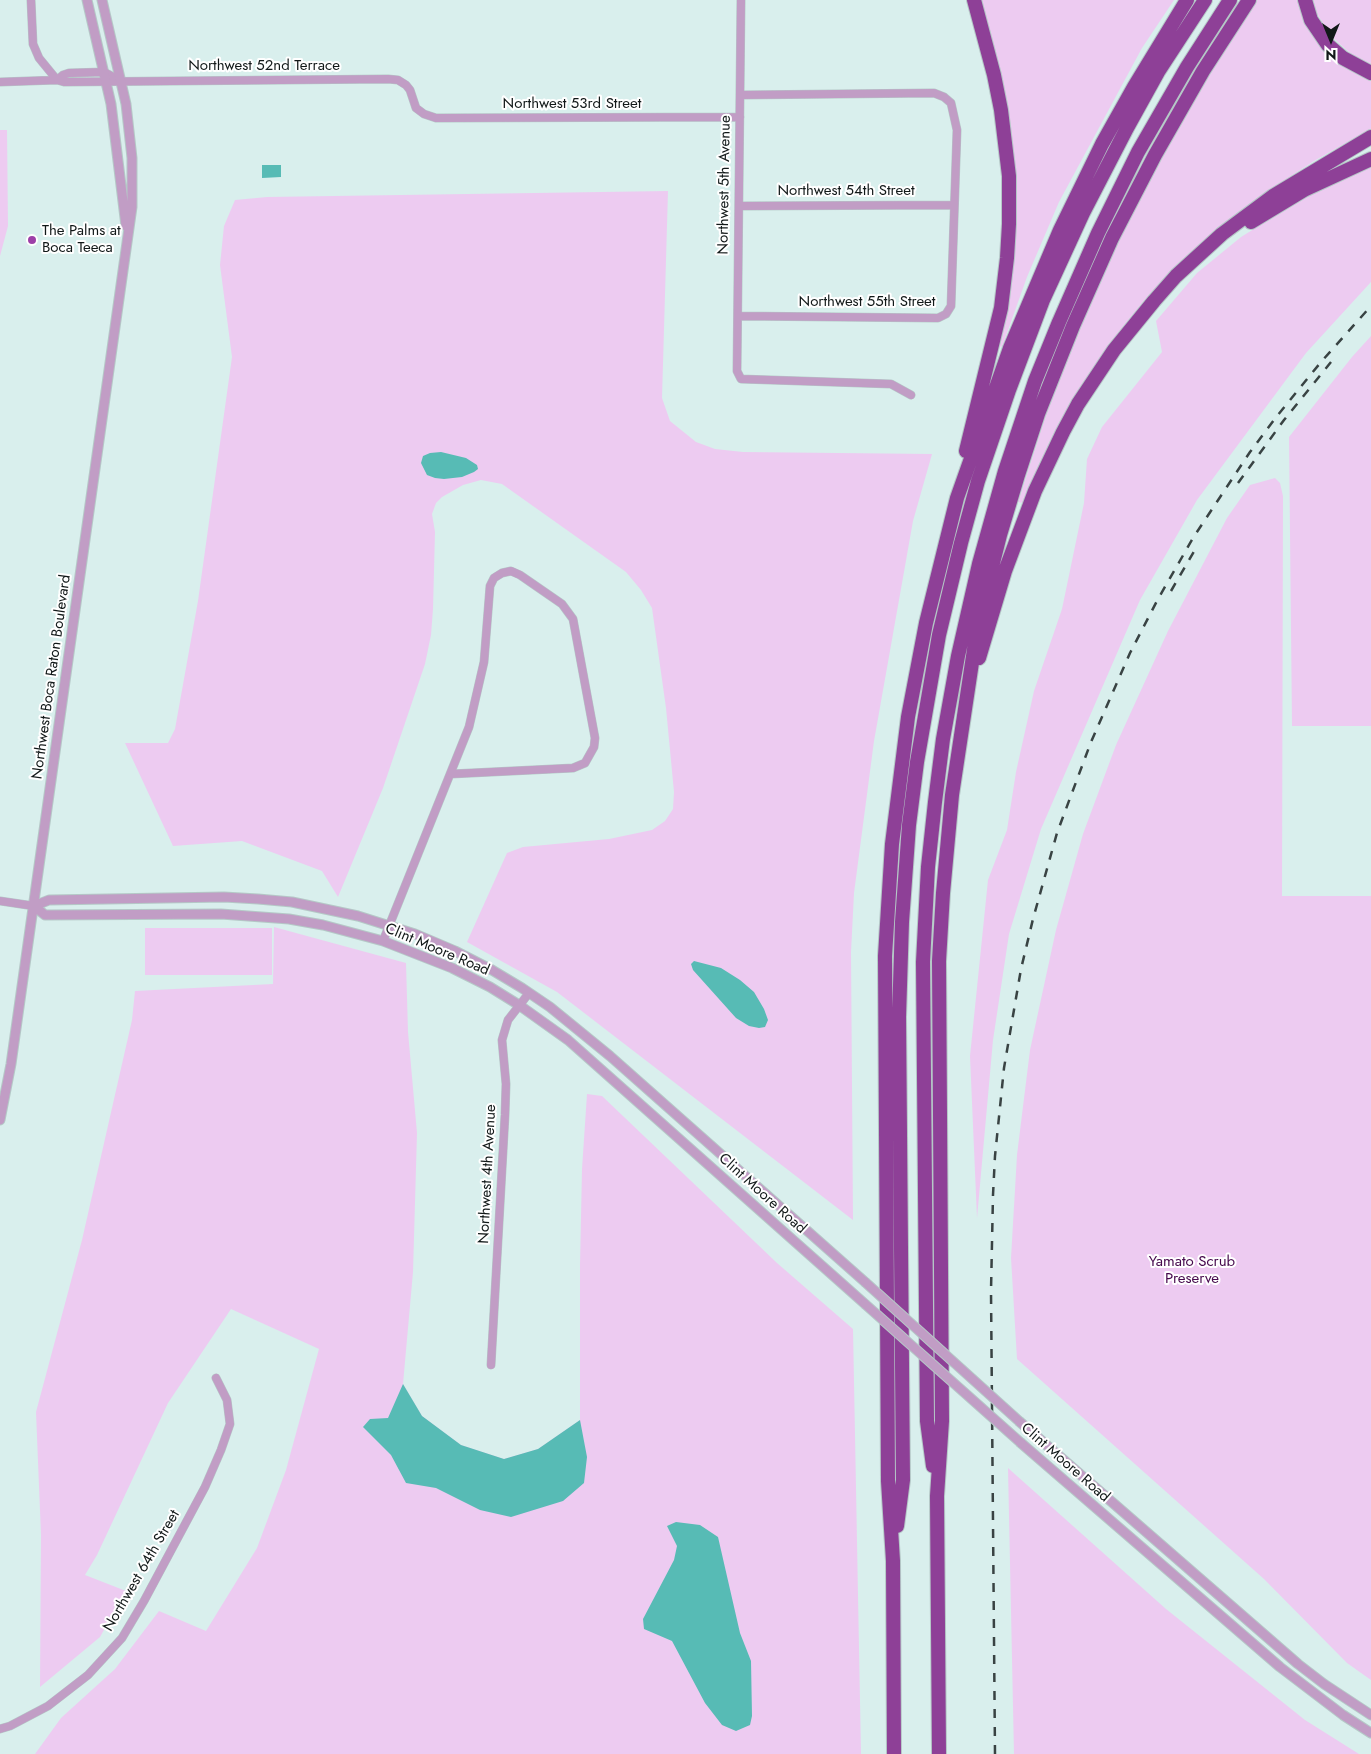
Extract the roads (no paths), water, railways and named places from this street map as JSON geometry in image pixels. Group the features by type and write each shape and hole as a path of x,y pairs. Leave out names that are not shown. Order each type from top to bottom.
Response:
{"highway":[{"path":"894,1754 893,1561 888,1480 884,1018 887,909 894,820 908,717 933,592 957,498 969,432 999,315 1006,266 1009,224 1008,161 994,75 974,0"},
{"path":"957,498 1010,348 1060,230 1117,117 1187,0"},
{"path":"893,1561 902,1480 899,1017 902,922 909,825 917,762 939,635 960,543 978,481 1009,390 1043,300 1086,206 1127,128 1158,72 1204,0"},
{"path":"937,1496 927,1421 923,962 933,819 941,755 958,656 978,564 1005,471 1035,381 1059,322 1091,247 1138,152 1187,67 1230,0"},
{"path":"939,1754 937,1496 942,1421 939,961 948,828 956,762 978,623 1000,535 1028,444 1064,347 1099,267 1140,182 1203,71 1249,0"},
{"path":"1304,0 1311,20 1328,45 1343,58 1371,73"},
{"path":"966,696 990,627 1014,543 1048,460 1074,411 1105,362 1154,300 1198,255 1247,214 1300,178 1371,137"},
{"path":"1154,300 1184,278 1228,239 1257,218 1304,190 1371,159"}],"street":[{"path":"31,0 32,44 39,58 56,80"},
{"name":"Northwest Boca Raton Boulevard","path":"87,0 106,82 119,159 128,237"},
{"name":"Northwest Boca Raton Boulevard","path":"0,1120 11,1064 34,906 132,207 132,158 128,122 121,81 102,0"},
{"name":"Northwest 5th Avenue","path":"741,0 737,371 741,379 891,384 911,395"},
{"path":"0,82 56,80 69,73 104,72 121,81"},
{"name":"Northwest 52nd Terrace","path":"56,80 69,83 388,79 398,80 406,85 410,90 412,99"},
{"path":"740,95 924,93 940,95 951,103 956,120 953,205"},
{"name":"Northwest 53rd Street","path":"412,99 416,108 424,114 436,118 740,117"},
{"name":"Northwest 54th Street","path":"739,206 953,205"},
{"name":"Northwest 55th Street","path":"738,316 938,318 946,314 951,306 953,205"},
{"path":"384,941 469,727 482,673 487,640 490,586 494,578 502,572 511,571 520,575 562,604 573,619 595,738 594,747 585,762 574,768 451,774"},
{"name":"Clint Moore Road","path":"34,906 49,900 155,898 224,897 292,902 342,912 390,925 454,951 492,970 550,1007 610,1056 1020,1422 1298,1664 1371,1716"},
{"path":"155,898 155,914"},
{"name":"Clint Moore Road","path":"0,901 34,906 46,915 221,914 281,918 323,925 384,941 413,951 490,987 547,1024 587,1056 1020,1443 1280,1667 1371,1733"},
{"name":"Northwest 4th Avenue","path":"491,1365 505,1115 506,1084 502,1040 508,1020 529,993"},
{"name":"Northwest 64th Street","path":"0,1729 10,1726 48,1706 88,1676 122,1638 205,1487 221,1450 230,1424 227,1400 216,1378"}],"water":[{"path":"262,165 281,165 281,177 262,178"},
{"path":"441,452 466,458 477,465 478,469 462,477 444,479 427,475 421,463 423,456"},
{"path":"694,961 721,968 754,992 768,1020 765,1027 749,1026 736,1018 693,970 691,964"},
{"path":"403,1384 422,1416 461,1445 504,1459 538,1449 580,1420 587,1457 584,1483 563,1501 511,1517 480,1510 436,1488 406,1483 391,1455 363,1427 370,1419 388,1418"},
{"path":"676,1522 700,1525 718,1537 740,1633 751,1661 752,1716 750,1725 736,1731 722,1725 705,1703 672,1641 644,1629 643,1619 674,1560 677,1546 667,1526"}],"railway":[{"path":"995,1754 991,1291 993,1195 1004,1068 1021,969 1033,919 1057,833 1091,742 1130,653 1158,599 1193,538 1250,452 1321,362 1371,306"},
{"path":"1238,483 1284,420 1331,362"},
{"path":"1171,591 1196,548"}],"place":[{"name":"The Palms at Boca Teeca","path":"32,240"}],"park label":[{"name":"Yamato Scrub Preserve","path":"1192,1270"}]}
